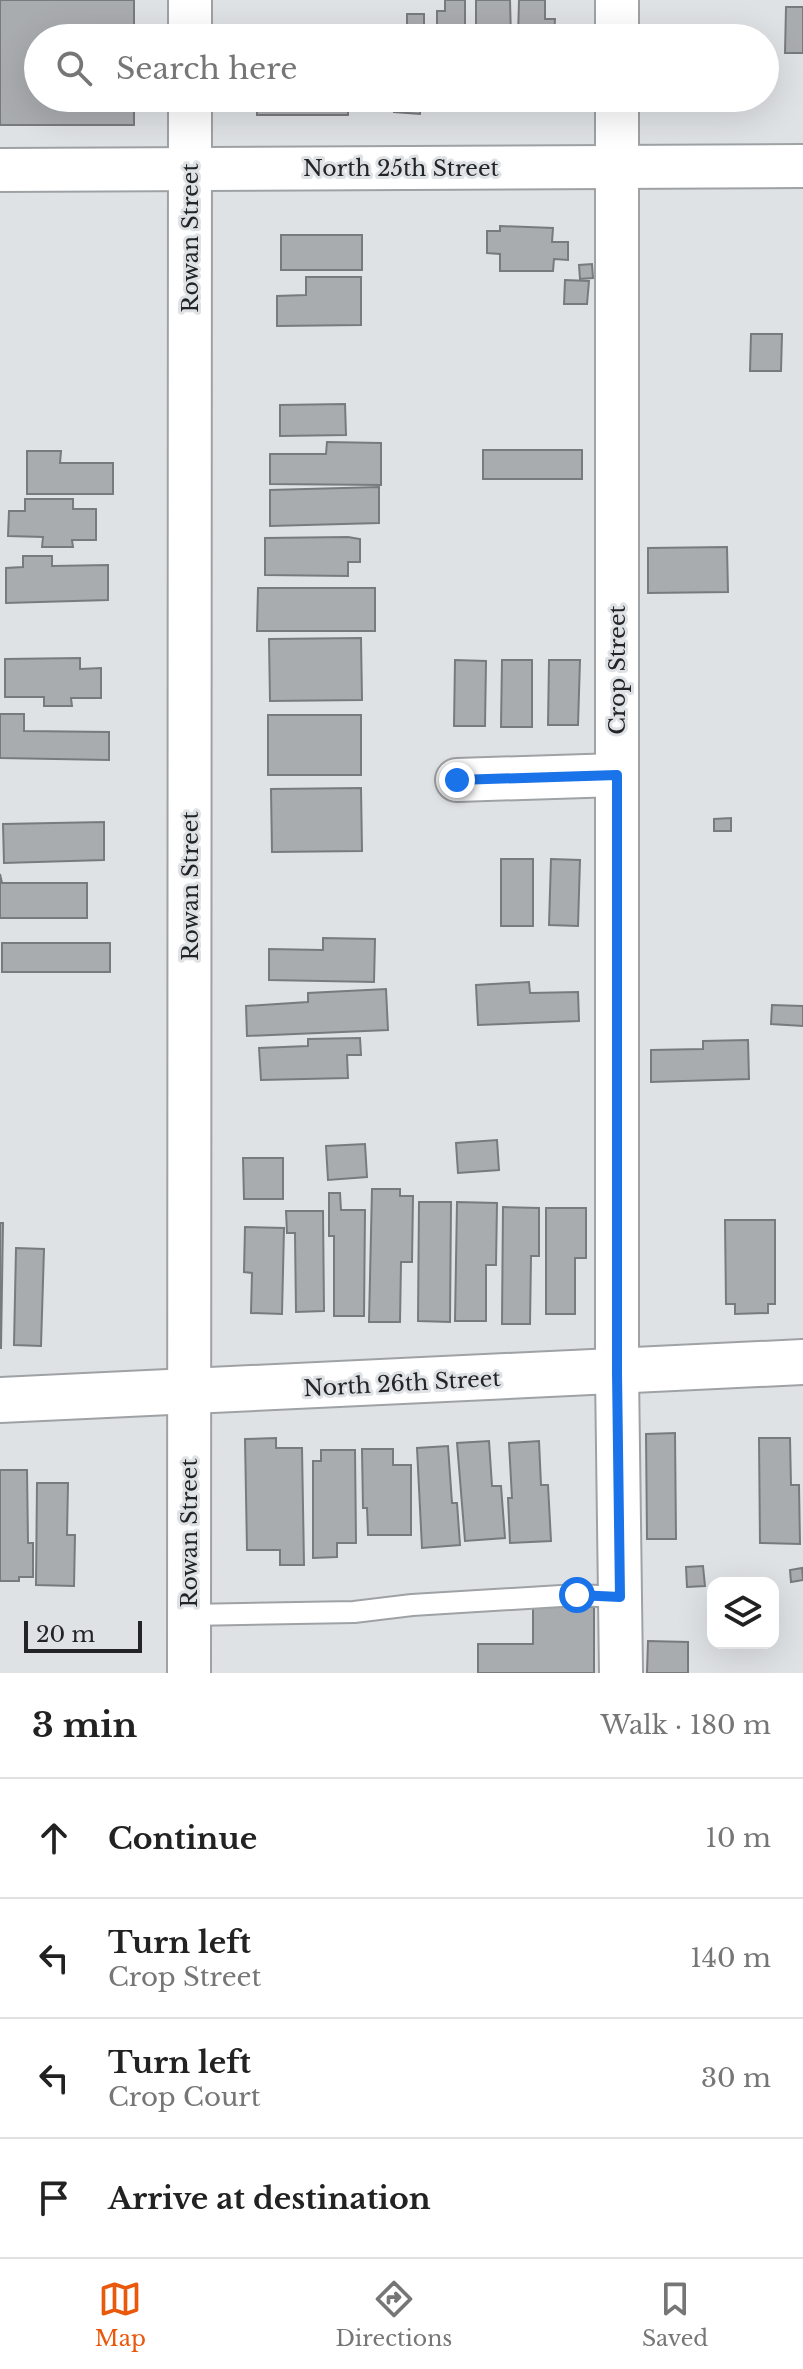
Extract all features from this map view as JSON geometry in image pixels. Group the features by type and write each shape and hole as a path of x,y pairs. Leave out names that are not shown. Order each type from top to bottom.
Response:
{"street":[{"path":"190,0 190,24"},
{"path":"617,0 617,24"},
{"name":"Rowan Street","path":"189,1673 190,112"},
{"name":"Crop Street","path":"617,112 617,1373 621,1673"},
{"name":"North 25th Street","path":"0,170 803,166"},
{"path":"457,780 617,775"},
{"name":"North 26th Street","path":"0,1400 803,1362"}],"lane":[{"path":"189,1615 354,1612 412,1605 547,1597 620,1597"}],"building":[{"path":"0,0 134,0 134,24 24,24 24,112 134,112 134,125 0,125"},
{"path":"445,0 465,0 465,24 437,24 437,11 445,11"},
{"path":"476,0 510,0 511,24 476,24"},
{"path":"519,0 545,0 545,19 555,19 555,24 518,24"},
{"path":"786,7 803,7 803,53 785,53"},
{"path":"407,14 424,14 424,24 407,24"},
{"path":"257,112 348,112 348,115 257,115"},
{"path":"500,226 553,228 552,242 568,242 568,260 554,259 553,271 500,271 500,254 487,253 487,231 500,231"},
{"path":"281,235 362,235 362,270 281,270"},
{"path":"592,264 593,278 580,279 579,265"},
{"path":"306,277 361,277 361,325 277,326 277,296 306,295"},
{"path":"565,280 589,281 587,304 564,304"},
{"path":"751,334 782,334 781,371 750,371"},
{"path":"345,404 346,435 280,436 280,405"},
{"path":"327,442 381,443 381,485 270,484 270,454 326,454"},
{"path":"483,450 582,450 582,479 483,479"},
{"path":"27,451 61,451 60,463 113,463 113,494 27,494"},
{"path":"379,487 379,523 270,526 270,490"},
{"path":"25,499 73,499 73,509 96,509 96,540 72,540 73,547 42,547 43,537 8,536 9,511 25,511"},
{"path":"265,538 360,539 360,562 348,562 348,576 265,575"},
{"path":"727,547 728,592 648,593 648,548"},
{"path":"23,556 52,556 52,566 108,565 108,600 6,603 6,568 23,567"},
{"path":"258,588 375,588 375,631 257,631"},
{"path":"361,638 362,700 270,701 269,639"},
{"path":"80,658 80,669 101,668 101,698 71,698 72,706 44,706 44,697 5,697 5,659"},
{"path":"455,660 486,661 485,726 454,726"},
{"path":"502,660 532,660 532,727 501,727"},
{"path":"549,660 580,660 578,725 548,725"},
{"path":"0,714 24,714 24,731 109,732 109,760 0,758"},
{"path":"268,715 361,715 361,775 268,775"},
{"path":"361,788 362,851 272,852 271,789"},
{"path":"731,818 731,831 714,831 714,819"},
{"path":"104,822 104,860 4,863 3,824"},
{"path":"501,859 533,859 533,926 501,926"},
{"path":"551,859 580,860 578,926 549,925"},
{"path":"0,874 2,883 87,883 87,918 0,918"},
{"path":"323,938 375,939 374,982 269,980 269,949 323,950"},
{"path":"2,943 110,943 110,972 2,972"},
{"path":"529,982 530,993 578,992 579,1021 478,1025 476,985"},
{"path":"386,989 388,1030 247,1036 246,1006 308,1002 308,993"},
{"path":"772,1005 803,1006 803,1026 771,1024"},
{"path":"360,1038 361,1055 347,1055 348,1078 261,1080 259,1048 308,1046 308,1039"},
{"path":"748,1040 749,1079 651,1082 651,1050 703,1049 703,1041"},
{"path":"497,1140 499,1170 458,1173 456,1143"},
{"path":"365,1144 367,1177 328,1180 326,1146"},
{"path":"243,1158 283,1158 283,1199 244,1199"},
{"path":"372,1189 400,1189 400,1196 413,1196 412,1262 401,1262 400,1322 369,1322"},
{"path":"329,1193 340,1193 341,1210 365,1210 364,1316 334,1316 334,1236 329,1236"},
{"path":"419,1202 451,1202 450,1322 418,1321"},
{"path":"457,1202 497,1203 496,1265 486,1265 486,1321 455,1321"},
{"path":"503,1207 539,1208 539,1256 531,1256 530,1324 502,1324"},
{"path":"546,1208 586,1208 586,1258 575,1258 575,1314 546,1314"},
{"path":"286,1211 323,1211 324,1311 296,1312 295,1233 287,1233"},
{"path":"725,1220 775,1220 775,1304 768,1304 768,1313 735,1314 735,1304 726,1304"},
{"path":"0,1223 3,1223 1,1348 0,1348"},
{"path":"245,1227 284,1228 282,1314 251,1313 252,1273 244,1272"},
{"path":"16,1248 44,1249 41,1346 14,1345"},
{"path":"675,1433 676,1539 647,1539 646,1434"},
{"path":"276,1438 276,1448 302,1448 304,1565 280,1565 280,1550 247,1550 245,1439"},
{"path":"759,1438 790,1438 791,1485 799,1485 800,1544 760,1543"},
{"path":"489,1441 492,1486 501,1486 505,1538 465,1541 457,1443"},
{"path":"539,1441 541,1485 548,1485 551,1541 510,1543 508,1498 512,1498 509,1443"},
{"path":"448,1446 452,1503 457,1503 460,1545 422,1548 417,1448"},
{"path":"362,1449 393,1449 393,1465 411,1465 411,1535 368,1535 367,1508 363,1508"},
{"path":"321,1450 355,1450 356,1543 337,1543 337,1557 313,1558 313,1461 321,1461"},
{"path":"0,1470 27,1470 28,1543 33,1543 33,1577 19,1577 19,1581 0,1581"},
{"path":"37,1483 68,1483 67,1535 75,1535 74,1586 36,1585"},
{"path":"703,1566 705,1586 687,1587 686,1567"},
{"path":"802,1568 803,1580 791,1582 790,1570"},
{"path":"533,1607 594,1607 594,1673 478,1673 478,1644 533,1644"},
{"path":"648,1641 688,1642 688,1673 647,1673"}],"route":[{"path":"457,780 617,775 620,1597 577,1595"}]}
